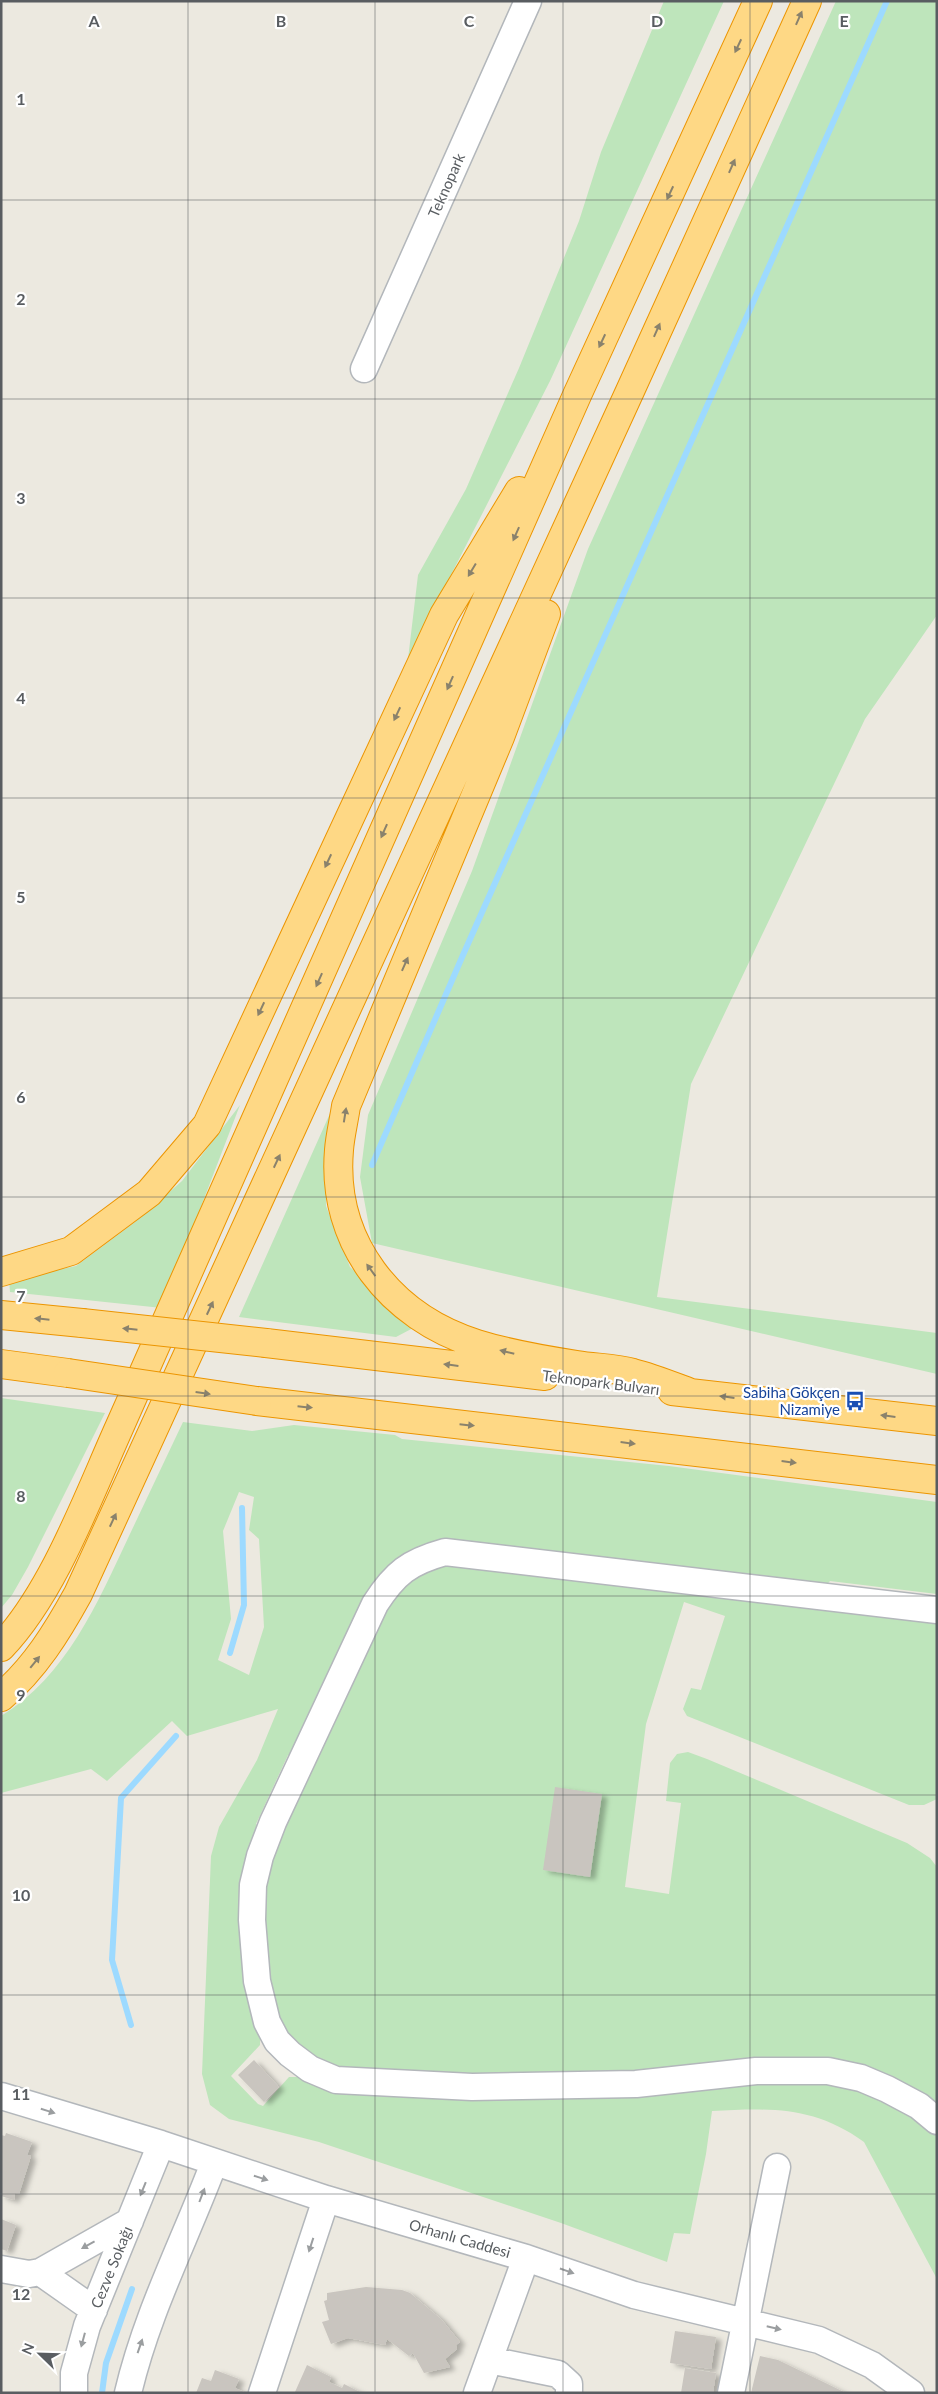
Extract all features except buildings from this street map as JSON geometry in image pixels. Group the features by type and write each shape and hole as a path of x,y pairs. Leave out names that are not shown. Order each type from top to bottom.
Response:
{"highway":[{"path":"1,1647 27,1615 43,1588 119,1428 578,394 758,1"},
{"path":"1,1697 20,1681 41,1655 78,1594 807,1"},
{"path":"630,390 500,737 346,1106 339,1151 340,1189 347,1222 358,1251 370,1272 404,1305 428,1321 454,1335 477,1344 543,1359 632,1372 691,1393"},
{"path":"1,1272 71,1251 150,1193 207,1125 444,615 578,394"},
{"name":"Teknopark Bulvarı","path":"1,1315 266,1343 937,1421"},
{"path":"1,1364 256,1401 937,1480"},
{"path":"1,1374 68,1373"}],"street":[{"name":"Teknopark","path":"364,369 528,1"},
{"path":"937,1610 445,1552 423,1558 406,1567 390,1581 375,1604 273,1822 260,1856 253,1885 252,1920 257,1981 267,2022 277,2041 290,2054 310,2069 336,2080 472,2087 626,2084 756,2071 828,2071 861,2078 887,2089 919,2106 937,2120"},
{"name":"Orhanlı Caddesi","path":"1,2096 161,2144 326,2199 526,2258 634,2294 797,2333 836,2348 872,2365 911,2393"},
{"name":"Cezve Sokağı","path":"74,2393 74,2373 94,2310 161,2144"},
{"path":"128,2393 136,2359 160,2289 197,2209 214,2163"},
{"path":"731,2393 777,2167"},
{"path":"262,2393 326,2199"},
{"path":"1,2270 29,2274 40,2272 130,2221"},
{"path":"477,2393 526,2258"},
{"path":"40,2272 94,2310"},
{"path":"489,2360 558,2374 566,2379 569,2384 569,2393"}],"green space":[{"path":"664,1 724,1 550,381 408,659 418,575 466,489 519,368 579,221 601,152"},
{"path":"836,1 937,1 937,615 865,719 691,1084 657,1297 937,1333 937,1374 372,1243 360,1177 368,1115 472,871 588,549"},
{"path":"340,1091 327,1153 326,1206 350,1267 415,1327 396,1337 239,1317"},
{"path":"240,1105 162,1308 10,1292 9,1280 76,1266 135,1222 182,1181"},
{"path":"1,1398 105,1413 28,1567 12,1595 1,1608"},
{"path":"183,1422 252,1431 294,1425 395,1435 402,1439 669,1466 937,1502 937,1594 830,1581 821,1591 422,1550 298,1756 288,1755 256,1824 264,1833 260,2045 231,2076 258,2104 263,2106 289,2077 757,2078 859,2085 937,2127 937,2279 864,2142 846,2130 809,2116 773,2110 712,2111 706,2154 690,2234 674,2233 667,2262 561,2223 319,2142 229,2119 210,2105 202,2074 211,1856 219,1827 257,1760 278,1709 187,1736 172,1721 107,1781 91,1769 1,1793 1,1716 24,1700 44,1681 78,1636 105,1586","holes":["239,1492 254,1497 249,1530 259,1539 264,1627 249,1675 218,1660 231,1619 223,1531"]},
{"path":"428,1563 937,1620 937,1799 924,1805 909,1805 687,1716 683,1709 691,1688 701,1690 725,1616 684,1602 646,1724 625,1887 669,1894 681,1803 666,1801 670,1763 677,1754 688,1752 907,1843 930,1858 937,1867 937,2112 865,2073 637,2078 336,2072 289,2047 264,1990 264,1865 385,1599"}],"waterway":[{"path":"372,1165 463,955 887,1"},
{"path":"230,1653 244,1605 242,1508"},
{"path":"131,2025 112,1960 121,1798 176,1736"},
{"path":"102,2393 106,2363 132,2289"}],"place":[{"name":"Sabiha Gökçen Nizamiye","path":"855,1401"}]}
